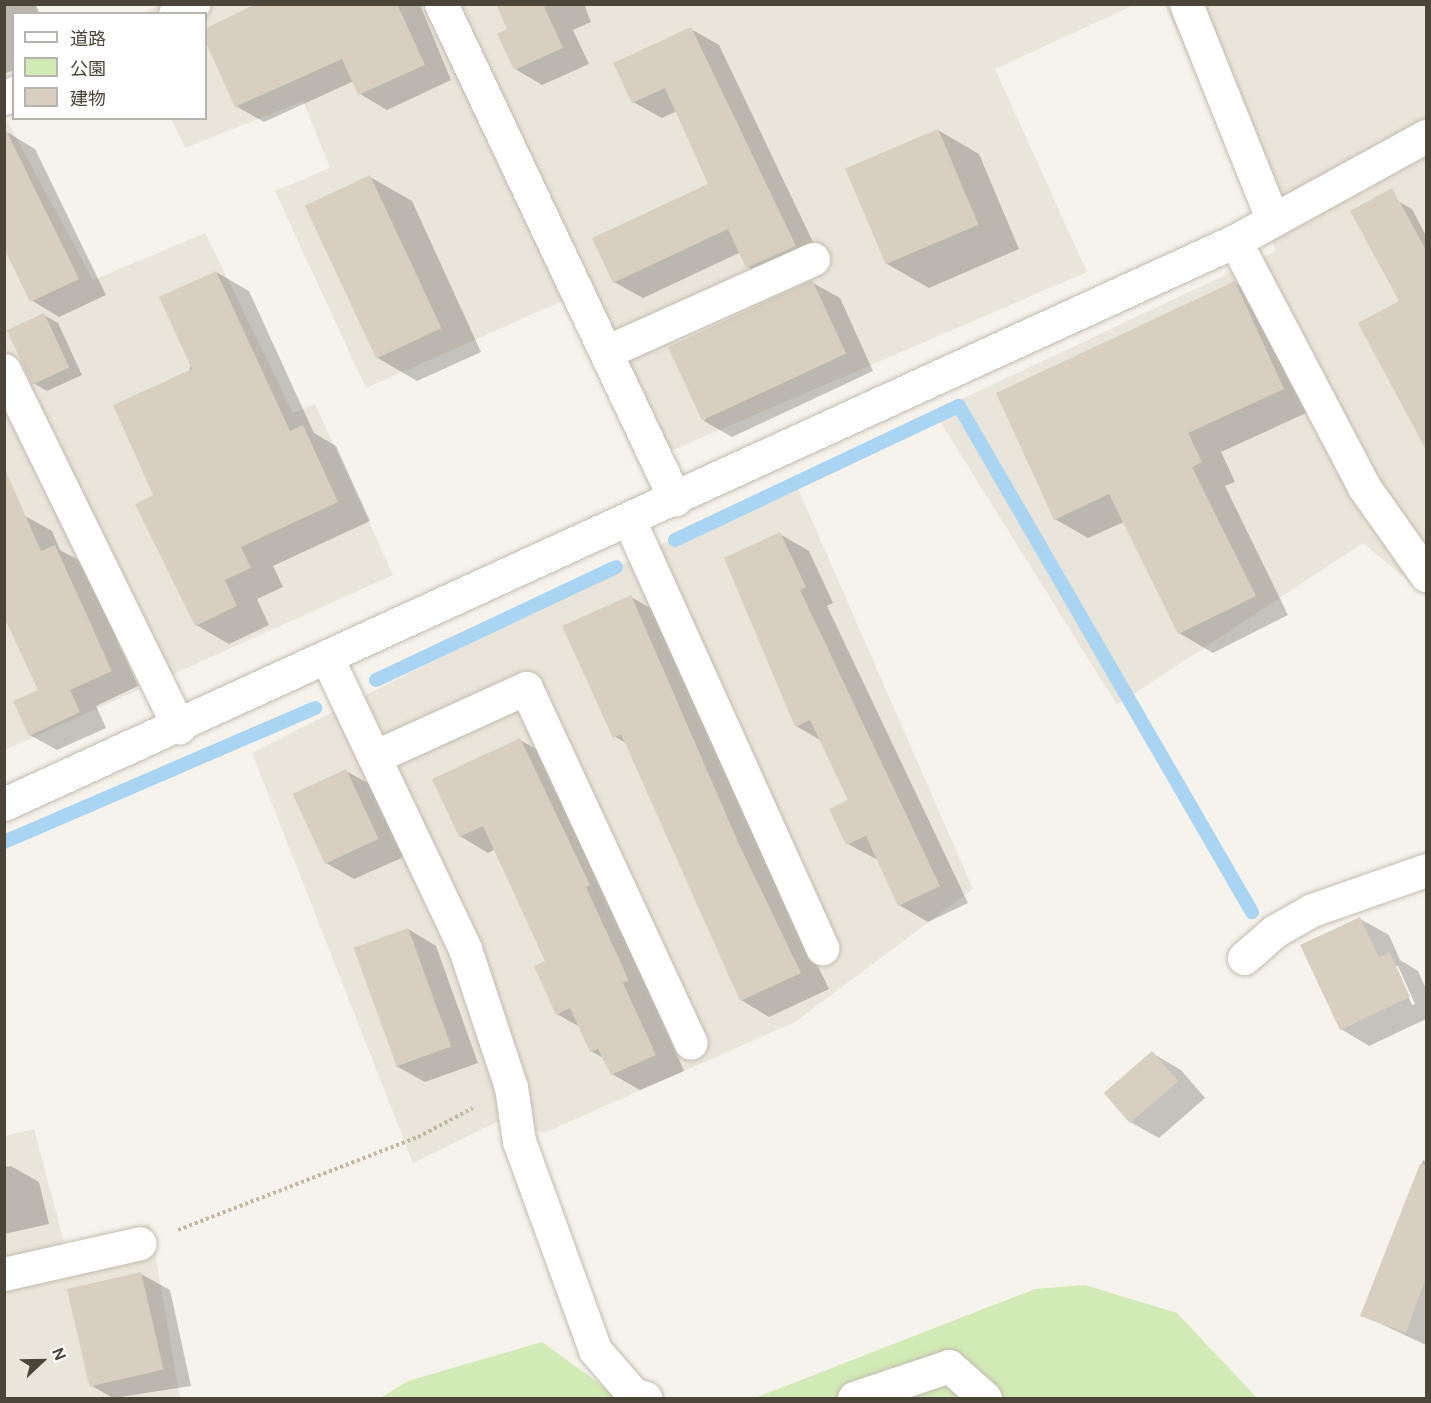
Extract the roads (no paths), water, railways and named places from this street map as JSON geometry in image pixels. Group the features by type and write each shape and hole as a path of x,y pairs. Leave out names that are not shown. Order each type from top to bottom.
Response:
{"street":[{"path":"179,12 194,4"},
{"path":"441,4 675,500"},
{"path":"1186,4 1273,220"},
{"path":"4,804 328,660 1235,241 1426,136"},
{"path":"1235,241 1364,487 1426,575"},
{"path":"606,352 813,259"},
{"path":"4,370 178,728"},
{"path":"629,520 822,948"},
{"path":"328,660 465,949 511,1087 519,1141 595,1350 633,1394 645,1398"},
{"path":"374,757 526,688 691,1043"},
{"path":"1244,958 1275,931 1312,910 1426,870"},
{"path":"4,1274 141,1243"},
{"path":"854,1398 949,1366 985,1398"}],"waterway":[{"path":"675,540 959,406 1252,912"},
{"path":"376,680 616,567"},
{"path":"4,842 315,708"}]}
